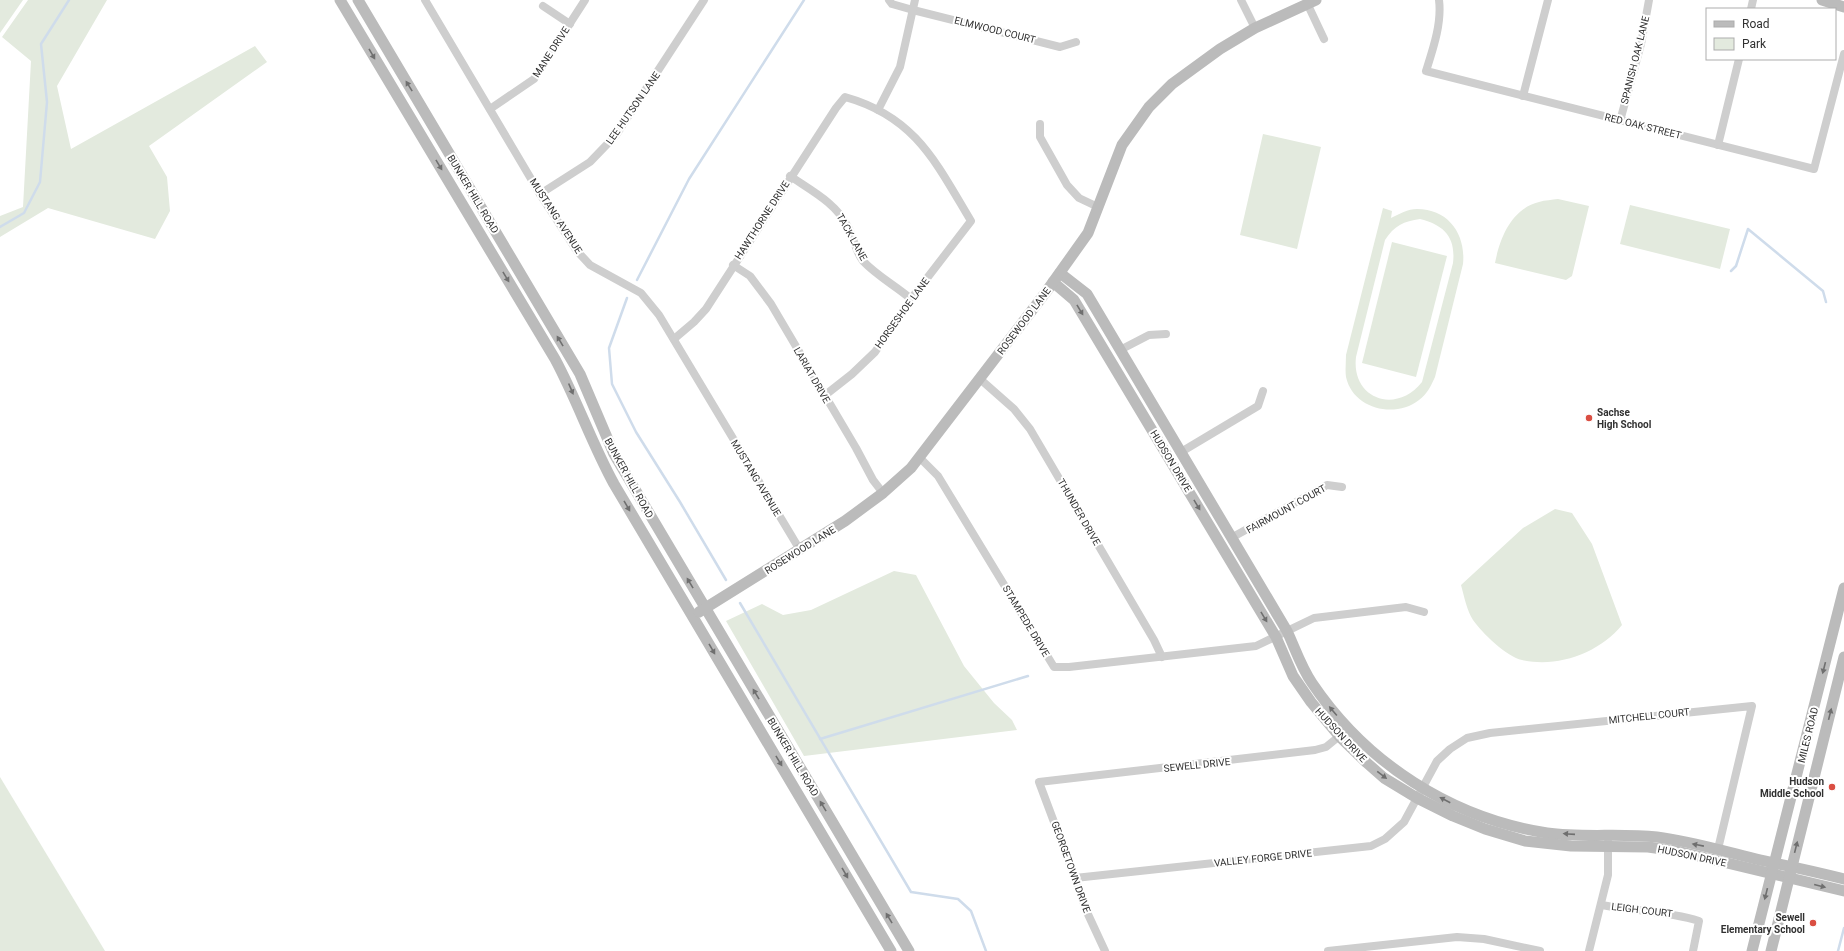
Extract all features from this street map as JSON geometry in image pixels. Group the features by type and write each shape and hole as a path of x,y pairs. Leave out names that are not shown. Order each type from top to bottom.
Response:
{"street":[{"name":"BUNKER HILL ROAD","path":"340,0 555,359 568,383 602,463 891,951"},
{"name":"BUNKER HILL ROAD","path":"358,0 580,374 614,454 909,951"},
{"name":"MUSTANG AVENUE","path":"425,0 540,194 577,251 590,264 641,293 659,315 800,550"},
{"name":"MANE DRIVE","path":"490,109 534,79 585,0"},
{"name":"LEE HUTSON LANE","path":"540,194 590,162 616,135 704,0"},
{"name":"ELMWOOD COURT","path":"889,0 892,4 913,10 1060,47 1076,42"},
{"path":"878,110 900,67 916,0"},
{"path":"1241,0 1255,28"},
{"name":"RED OAK STREET","path":"1438,0 1440,8 1426,71 1814,169 1844,54"},
{"path":"1523,96 1548,0"},
{"name":"SPANISH OAK LANE","path":"1620,121 1641,44 1649,0"},
{"path":"1822,0 1844,7"},
{"name":"ROSEWOOD LANE","path":"692,615 705,609 845,521 883,493 911,468 1060,273 1088,233 1122,145 1149,107 1172,84 1220,49 1255,28 1311,2"},
{"path":"1311,2 1313,19 1324,39"},
{"path":"543,6 570,24"},
{"path":"1718,145 1739,60"},
{"name":"HAWTHORNE DRIVE","path":"674,339 694,322 706,309 790,176 845,97 862,102 878,110"},
{"name":"HORSESHOE LANE","path":"824,396 852,374 875,352 911,299 971,221 931,156 906,128 878,110"},
{"path":"1040,124 1040,137 1067,185 1078,198 1098,207"},
{"name":"TACK LANE","path":"790,176 834,207 848,227 854,245 862,260 885,280 911,299"},
{"name":"LARIAT DRIVE","path":"733,265 750,276 771,304 856,448 873,480 883,493"},
{"name":"HUDSON DRIVE","path":"1060,273 1087,294 1287,631 1311,682 1348,729 1420,793 1453,816 1485,829 1525,841 1571,846 1648,847 1677,851 1771,875 1844,891"},
{"name":"HUDSON DRIVE","path":"1053,282 1074,300 1276,637 1293,676 1311,702 1340,736 1384,778 1468,811 1510,824 1547,833 1657,837 1718,849 1844,879"},
{"path":"1120,350 1149,335 1166,334"},
{"name":"THUNDER DRIVE","path":"980,379 1014,409 1030,429 1151,635 1162,657"},
{"path":"1181,452 1258,406 1263,391"},
{"name":"STAMPEDE DRIVE","path":"919,457 938,476 1054,667 1162,657 1256,646 1314,618 1406,607 1424,612"},
{"name":"FAIRMOUNT COURT","path":"1231,538 1245,532 1327,485 1342,487"},
{"name":"MILES ROAD","path":"1752,951 1844,588"},
{"name":"MILES ROAD","path":"1770,951 1844,657"},
{"name":"MITCHELL COURT","path":"1420,793 1437,761 1450,749 1467,738 1498,732 1752,706 1718,849"},
{"path":"1810,727 1826,731"},
{"name":"SEWELL DRIVE","path":"1039,782 1290,755 1326,747 1348,729"},
{"name":"GEORGETOWN DRIVE","path":"1039,782 1086,910 1105,951"},
{"name":"VALLEY FORGE DRIVE","path":"1075,878 1371,846 1385,839 1404,822 1420,793"},
{"path":"1589,951 1602,905 1608,875 1607,835"},
{"name":"LEIGH COURT","path":"1602,905 1621,909 1656,911 1700,921 1693,951"},
{"path":"1328,951 1457,937 1484,939 1540,951"}],"green space":[{"path":"0,0 23,0 0,33"},
{"path":"28,0 107,0 57,86 71,149 255,46 267,62 149,146 167,177 170,211 155,239 48,208 0,237 0,216 23,207 31,61 2,37"},
{"path":"1263,134 1321,147 1297,249 1240,235"},
{"path":"1558,199 1589,206 1572,276 1566,280 1495,263 1500,244 1508,226 1514,218 1529,206 1541,201"},
{"path":"1630,205 1730,229 1720,269 1620,244"},
{"path":"1383,208 1392,211 1391,218 1400,213 1417,209 1428,210 1446,219 1453,226 1462,243 1463,264 1435,377 1427,392 1422,398 1409,406 1387,410 1376,408 1357,397 1350,388 1346,377 1346,355","holes":["1420,219 1436,225 1447,234 1452,246 1453,263 1422,382 1411,392 1400,398 1388,400 1377,398 1368,392 1361,383 1356,371 1356,357 1385,240 1392,231 1404,223"]},
{"path":"1392,242 1447,256 1416,377 1362,363"},
{"path":"1555,509 1572,513 1592,544 1622,625 1613,635 1602,643 1577,656 1550,662 1522,660 1502,649 1477,625 1469,612 1461,585 1523,528"},
{"path":"894,571 916,575 964,666 994,703 1012,720 1017,730 804,756 726,621 762,604 783,615 811,610"},
{"path":"0,777 105,951 0,951"}],"waterway":[{"path":"0,227 24,213 40,182 47,102 41,44 69,0"},
{"path":"637,280 689,179 804,0"},
{"path":"1731,271 1736,266 1748,229 1823,291 1826,302"},
{"path":"627,298 609,348 612,384 636,432 680,502 726,580"},
{"path":"740,603 911,892 958,899 971,911 986,951"},
{"path":"820,739 1028,676"},
{"path":"1838,951 1844,928"}],"place":[{"name":"Sachse High School","path":"1589,418"},
{"name":"Hudson Middle School","path":"1832,787"},
{"name":"Sewell Elementary School","path":"1813,923"}]}
